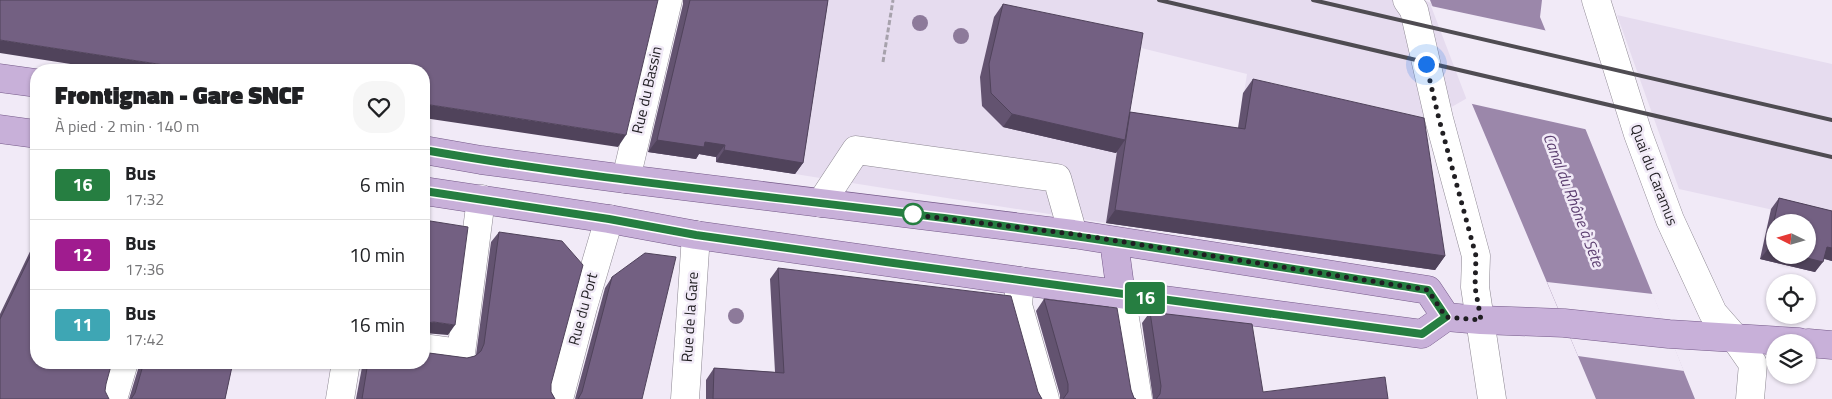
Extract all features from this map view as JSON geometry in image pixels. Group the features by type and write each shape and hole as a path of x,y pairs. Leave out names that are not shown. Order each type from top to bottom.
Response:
{"main road":[{"path":"0,78 30,83"},
{"path":"0,129 30,133"},
{"path":"430,151 481,160 626,179 1073,234 1114,242 1428,290 1446,317"},
{"path":"609,219 626,179"},
{"path":"430,192 609,219 696,235 1020,282 1422,334 1446,317 1481,320 1564,322 1669,334 1766,340"},
{"path":"1114,242 1121,294"},
{"path":"1816,344 1832,345"}],"street":[{"name":"Rue du Bassin","path":"626,179 668,0"},
{"name":"Quai du Caramus","path":"1596,0 1638,134 1670,220 1713,313 1736,338 1753,364 1750,399"},
{"path":"1411,5 1476,256 1475,287 1492,399"},
{"path":"821,203 856,150 1057,178 1073,234"},
{"path":"430,349 461,353 481,199"},
{"name":"Rue du Port","path":"559,399 609,219"},
{"name":"Rue de la Gare","path":"684,399 696,235"},
{"path":"1020,282 1018,305 1045,399"},
{"path":"1121,294 1138,399"},
{"path":"113,399 122,369"},
{"path":"340,399 345,369"}],"path":[{"path":"883,62 893,0"}],"shaded area":[{"path":"822,0 1424,0 1433,4 1469,97 1429,120 1244,93 1247,74 1133,46 1106,223 795,174"},
{"path":"1617,15 1832,64 1832,223 1816,219 1816,214 1792,214 1679,189"}],"water":[{"name":"Canal du Rhône à Sète","path":"1430,0 1542,0 1540,17 1695,399 1596,399"}],"pier":[{"path":"1431,6 1548,31 1589,130 1468,103"},
{"path":"1547,282 1653,294 1684,371 1578,356"}],"building":[{"path":"0,0 658,0 626,135 430,105 430,64 158,64 0,40"},
{"path":"690,0 828,0 803,163 724,150 725,145 705,142 704,147 657,140"},
{"path":"1003,4 1143,33 1125,140 1012,114 991,93 989,64"},
{"path":"1253,79 1424,118 1445,256 1115,210 1130,112 1245,129"},
{"path":"1779,198 1832,211 1832,248 1827,247 1823,262 1816,260 1816,214 1776,214"},
{"path":"430,221 468,227 455,325 430,322"},
{"path":"499,232 562,241 583,265 551,384 551,392 555,399 362,399 367,369 430,369 430,353 467,358 475,356 481,351 484,344"},
{"path":"645,253 676,257 642,399 578,399 582,392 612,277"},
{"path":"30,256 30,369 110,369 105,391 109,399 0,399 0,319"},
{"path":"778,268 1011,296 1038,392 1042,399 713,399 714,368 784,373"},
{"path":"1044,299 1117,308 1131,390 1136,399 1063,399 1068,392 1068,384"},
{"path":"1150,312 1252,324 1263,392 1385,377 1388,399 1156,399 1160,394 1161,386"},
{"path":"142,369 231,369 225,399 131,399 135,393"}],"railway":[{"path":"1159,0 1832,157"},
{"path":"1313,0 1832,120"}],"bus line":[{"name":"16","path":"430,151 481,160 626,179 1073,234 1114,242 1428,290 1446,317 1422,334 1020,282 696,235 550,209 430,192"}],"route":[{"path":"913,214 907,214 1073,234 1114,242 1428,290 1446,317 1481,320 1475,287 1476,256 1426,64"}]}
